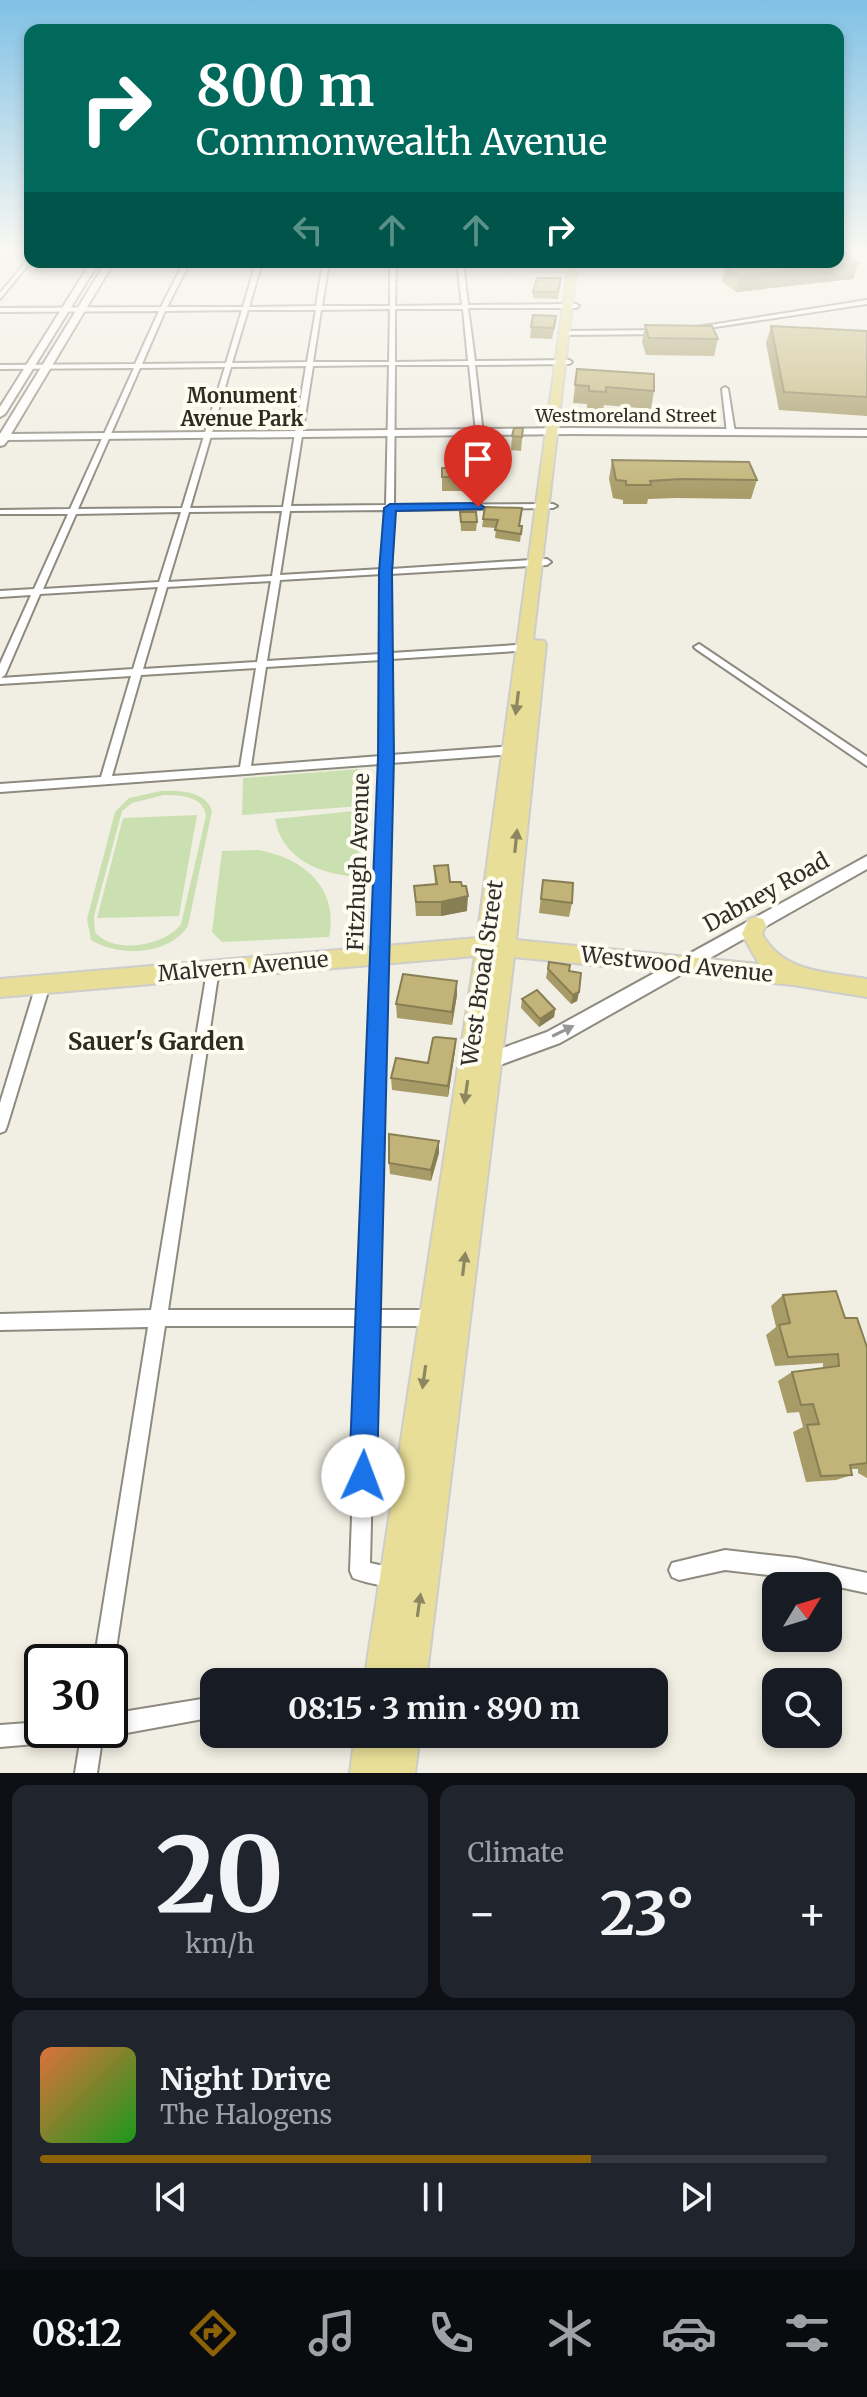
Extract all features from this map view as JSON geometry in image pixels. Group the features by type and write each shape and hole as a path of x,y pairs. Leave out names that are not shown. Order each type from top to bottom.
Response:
{"main road":[{"name":"West Broad Street","path":"410,1668 445,1318 496,946 568,333"},
{"path":"756,925 752,934 759,949 793,976"},
{"name":"Malvern Avenue","path":"0,988 496,946"},
{"name":"Westwood Avenue","path":"496,946 793,976 867,988"},
{"name":"West Broad Street","path":"383,1668 396,1577 445,1318"},
{"path":"368,1773 371,1748"},
{"path":"397,1773 400,1748"}],"street":[{"path":"0,414 51,333"},
{"path":"1,439 67,333"},
{"path":"153,333 0,678 530,647"},
{"path":"105,780 238,333"},
{"path":"245,769 314,333"},
{"name":"Fitzhugh Avenue","path":"392,333 386,572 386,757 360,1571 396,1577"},
{"path":"469,333 480,432"},
{"path":"568,333 582,333"},
{"path":"0,367 564,362"},
{"path":"725,389 731,433"},
{"name":"Westmoreland Street","path":"1,439 556,431 867,433"},
{"path":"0,512 547,506"},
{"path":"0,594 540,562"},
{"path":"699,647 867,762"},
{"path":"0,788 386,757 518,750"},
{"name":"Dabney Road","path":"481,1058 515,1052 575,1025 867,862"},
{"path":"107,1644 213,969"},
{"path":"0,1126 43,985"},
{"path":"0,1322 159,1318 445,1318"},
{"path":"679,1570 725,1560 796,1568 867,1583"},
{"path":"128,1722 200,1709"},
{"path":"0,1736 24,1734"},
{"path":"86,1773 90,1748"}],"green space":[{"path":"358,769 361,806 242,815 243,778"},
{"path":"161,791 183,792 204,799 212,811 188,926 168,943 142,951 115,949 91,940 87,919 115,812 129,798","holes":["164,795 184,796 196,801 201,804 206,816 181,924 173,932 152,942 114,944 95,932 94,916 122,811 132,803"]},
{"path":"354,811 361,816 357,877 317,868 295,855 279,833 275,819"},
{"path":"197,815 179,916 97,918 123,818"},
{"path":"258,850 290,860 314,878 329,904 329,937 222,942 212,932 222,851"}],"building":[{"path":"647,333 715,333 718,339 649,338"},
{"path":"772,333 867,333 867,397 784,392"},
{"path":"577,369 654,374 654,391 606,387 606,392 589,391 589,386 575,385"},
{"path":"514,428 523,428 522,437 512,436"},
{"path":"612,460 749,462 757,480 681,479 650,481 651,485 626,485 626,481 616,480"},
{"path":"442,468 486,468 487,477 442,477"},
{"path":"485,507 522,508 521,534 495,530 498,520 483,519"},
{"path":"460,512 476,512 477,522 461,522"},
{"path":"448,865 450,882 461,882 462,886 466,886 468,896 441,902 416,902 414,886 437,884 434,866"},
{"path":"543,880 573,883 572,903 541,899"},
{"path":"549,962 570,965 569,971 581,973 579,992 573,995 548,969"},
{"path":"403,974 457,981 452,1012 396,1004"},
{"path":"537,990 555,1009 540,1019 522,999"},
{"path":"433,1038 456,1039 448,1086 391,1078 396,1058 428,1063"},
{"path":"389,1134 439,1141 431,1170 389,1163"},
{"path":"836,1291 845,1318 857,1318 867,1347 867,1463 850,1465 852,1475 821,1476 807,1425 819,1424 813,1404 801,1405 792,1372 839,1366 838,1354 788,1357 779,1325 790,1323 783,1295"}],"district":[{"name":"Monument Avenue Park","path":"242,408"},
{"name":"Sauer's Garden","path":"156,1042"}],"route":[{"path":"363,1476 386,757 386,572 390,508 478,507"}]}
